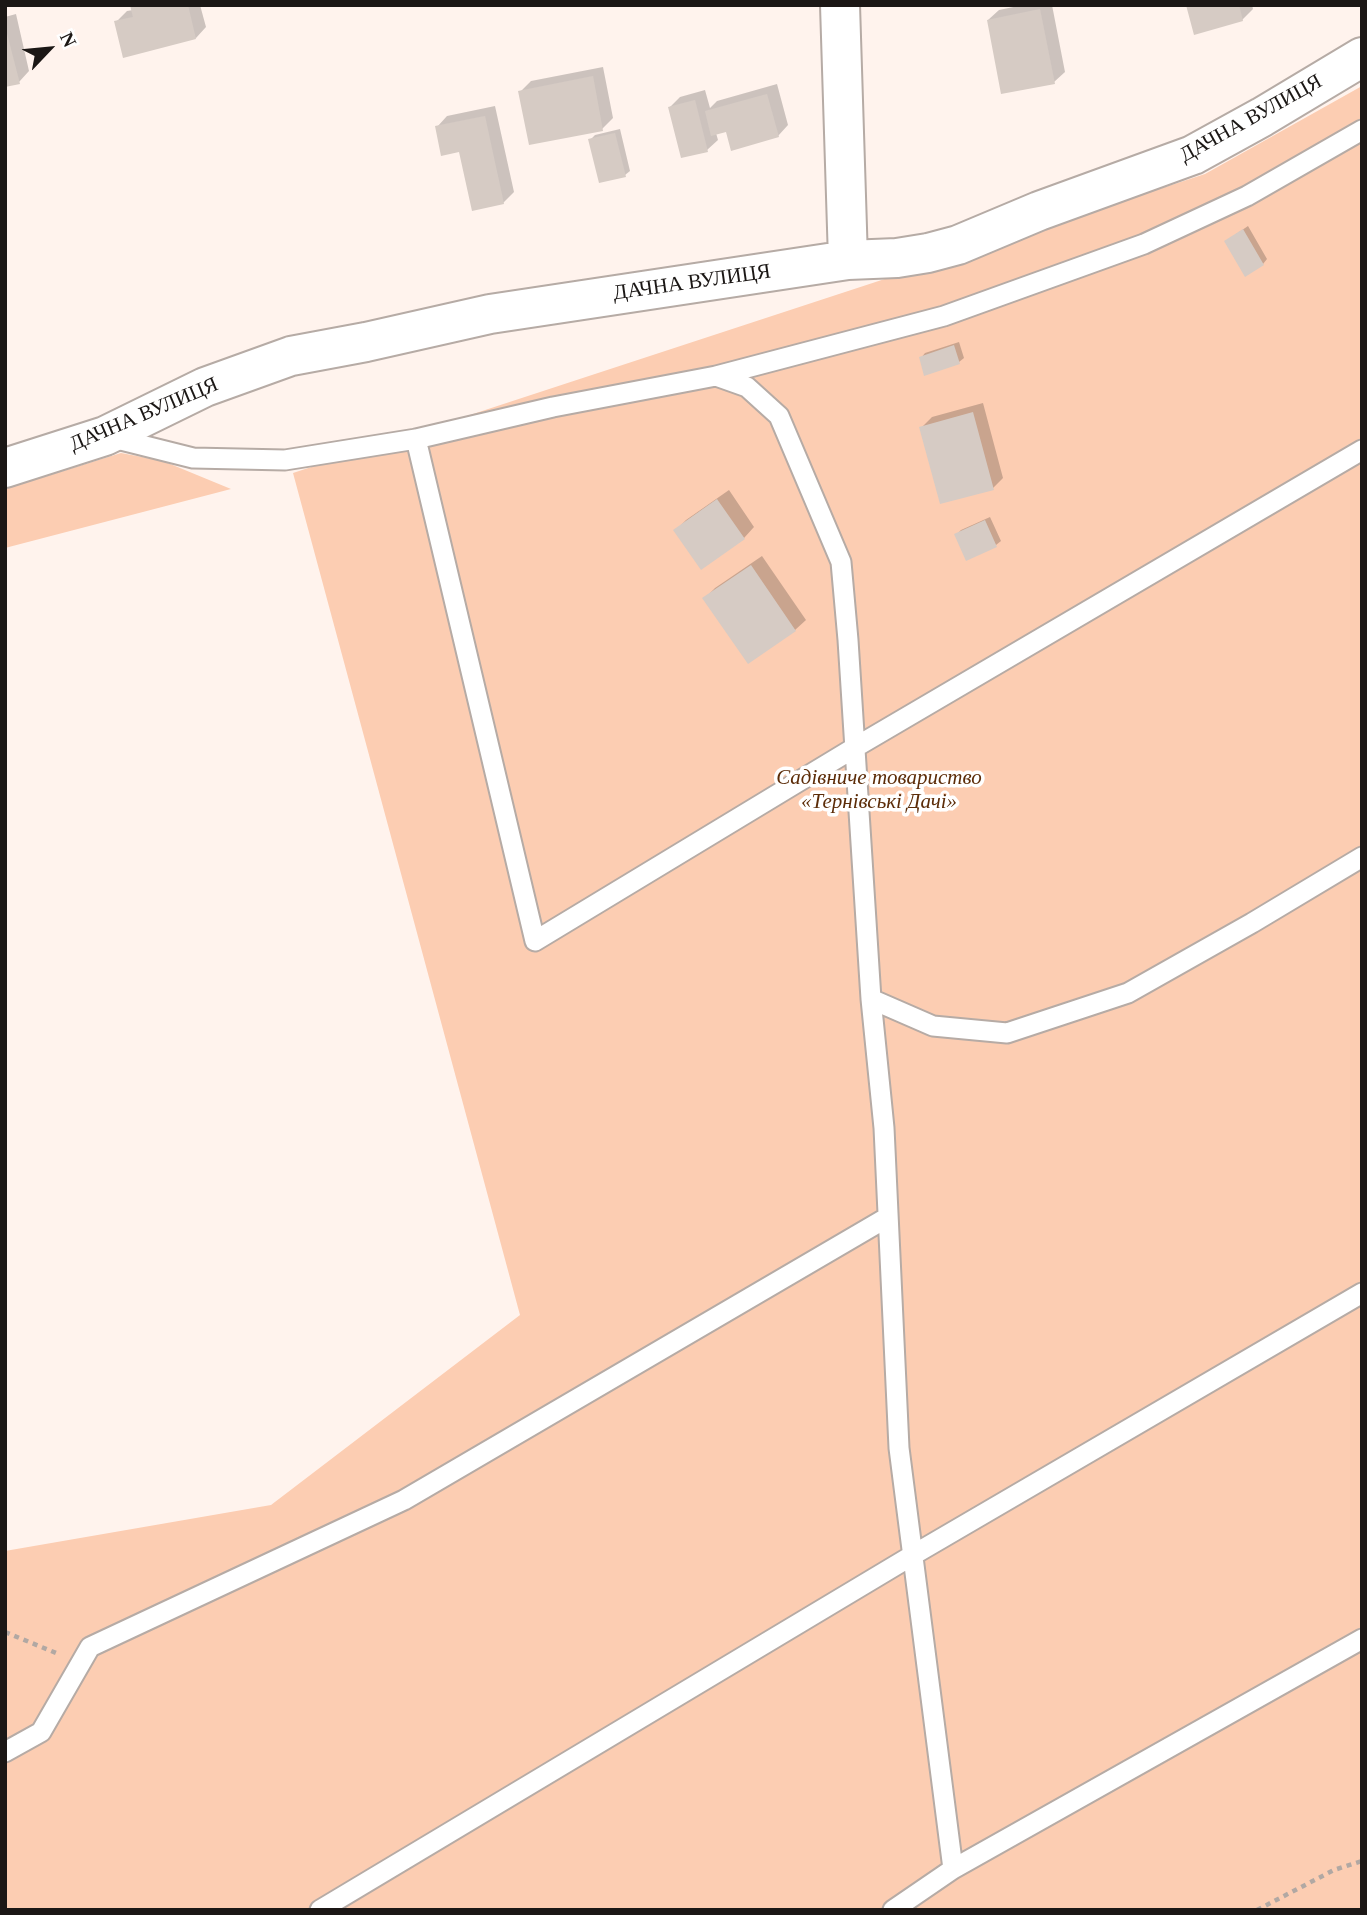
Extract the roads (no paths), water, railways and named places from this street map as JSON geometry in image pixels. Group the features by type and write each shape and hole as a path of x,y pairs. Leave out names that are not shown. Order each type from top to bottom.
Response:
{"street":[{"path":"840,5 848,260"},
{"name":"ДАЧНА ВУЛИЦЯ","path":"5,468 105,436 205,387 290,356 490,314 848,260 897,258 958,245 1039,211 1193,155 1362,57"}],"lane":[{"path":"105,436 193,458 285,460 416,439 553,407 716,376 944,316 1144,244 1247,196 1362,130"},
{"path":"716,376 747,387 779,416 841,562 871,999 884,1128 899,1448 953,1869"},
{"path":"416,439 535,941 854,748 1362,450"},
{"path":"871,999 933,1026 1007,1033 1128,993 1362,857"},
{"path":"5,1752 41,1732 89,1647 404,1500 888,1217"},
{"path":"320,1910 913,1555 1362,1293"},
{"path":"893,1910 953,1869 1362,1639"}],"park label":[{"name":"Садівниче товариство «Тернівські Дачі»","path":"879,790"}]}
